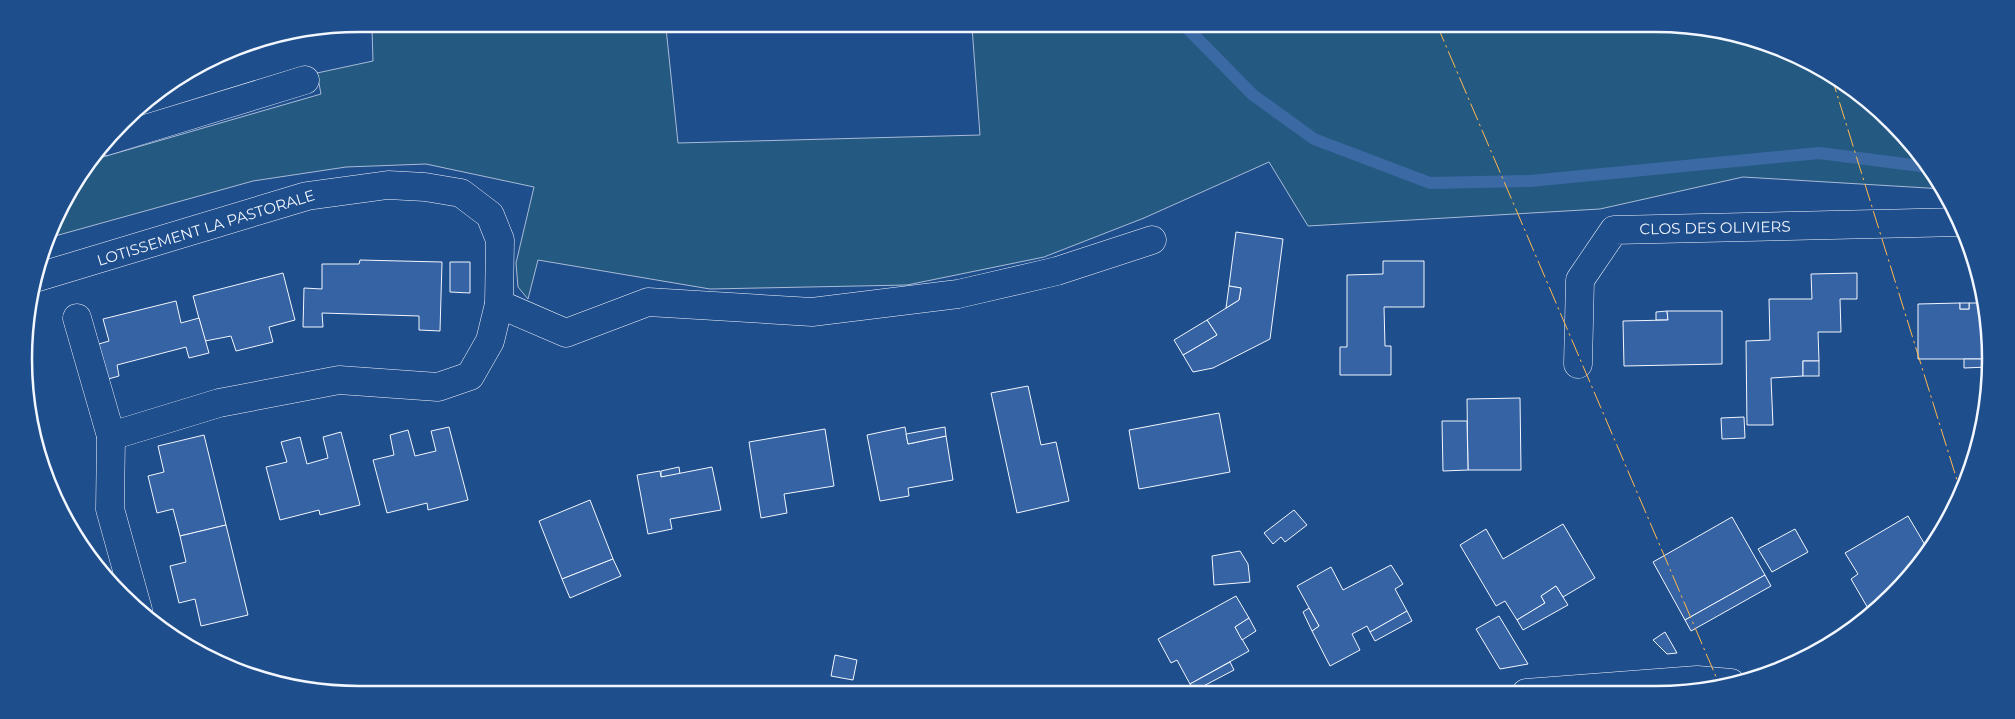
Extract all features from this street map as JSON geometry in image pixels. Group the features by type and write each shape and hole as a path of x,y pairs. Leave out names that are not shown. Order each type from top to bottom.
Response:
{"street":[{"path":"121,137 305,80"},
{"name":"LOTISSEMENT LA PASTORALE","path":"44,276 307,196 388,185 425,187 461,192 490,215 500,240 499,304 490,341 470,376 438,387 339,380 219,403 111,436"},
{"name":"CLOS DES OLIVIERS","path":"1578,364 1580,280 1614,230 1952,222"},
{"path":"499,304 566,333 648,302 812,312 958,294 1057,271 1152,240"},
{"path":"77,318 111,436 110,509 134,596"},
{"path":"1618,686 1697,680 1712,681"}],"shaded area":[{"path":"372,32 666,32 678,143 980,135 972,32 1677,33 1719,39 1761,50 1781,57 1819,76 1855,100 1887,128 1915,160 1934,188 1743,177 1600,209 1308,226 1269,162 1144,218 1044,257 907,285 710,289 538,260 528,299 518,287 516,263 534,187 426,164 346,167 253,181 56,236 76,196 103,157 321,94 317,73 373,61"}],"building":[{"path":"1236,232 1283,239 1270,339 1213,368 1193,372 1183,355 1217,335 1207,320 1239,300 1241,288 1229,286"},
{"path":"360,260 442,262 440,331 419,330 419,316 322,313 323,327 303,327 304,288 322,289 322,264 359,264"},
{"path":"1383,261 1424,261 1424,307 1384,307 1385,346 1391,346 1391,375 1340,375 1340,347 1347,347 1347,275 1383,274"},
{"path":"450,262 470,262 470,293 450,292"},
{"path":"283,273 295,320 269,327 273,342 236,351 231,336 205,341 193,296"},
{"path":"1857,273 1857,299 1840,299 1841,332 1818,332 1819,361 1803,361 1803,376 1771,378 1773,425 1747,425 1746,341 1770,340 1769,299 1812,299 1811,274"},
{"path":"1229,286 1241,288 1239,300 1226,308"},
{"path":"176,301 181,323 199,318 209,353 189,358 186,347 117,365 119,376 101,381 92,346 109,341 103,319"},
{"path":"1960,303 1960,309 1969,309 1969,303 1977,303 1982,338 1982,359 1918,359 1918,304"},
{"path":"1960,303 1969,303 1969,309 1960,309"},
{"path":"1667,311 1668,320 1656,320 1656,312"},
{"path":"1667,311 1722,311 1722,364 1624,366 1623,321 1668,320"},
{"path":"1207,320 1217,335 1183,355 1174,340"},
{"path":"1964,359 1982,359 1982,367 1964,368"},
{"path":"1803,361 1819,361 1819,376 1803,376"},
{"path":"1028,386 1041,445 1056,442 1069,501 1017,513 991,393"},
{"path":"1520,398 1521,470 1468,470 1467,399"},
{"path":"1219,413 1230,472 1139,489 1129,430"},
{"path":"1744,417 1745,438 1722,439 1721,418"},
{"path":"1442,421 1467,421 1468,470 1443,471"},
{"path":"449,427 468,500 428,510 427,503 387,513 373,460 394,455 390,435 408,430 415,456 436,451 431,431"},
{"path":"905,427 908,444 946,436 953,480 908,488 909,496 880,501 867,435"},
{"path":"945,427 946,436 908,444 906,434"},
{"path":"825,429 834,486 784,494 787,513 761,518 749,442"},
{"path":"341,432 360,505 320,515 319,510 280,520 266,467 287,462 281,442 300,437 307,464 328,458 323,437"},
{"path":"204,435 226,525 180,536 173,509 157,513 148,476 164,472 158,446"},
{"path":"679,467 680,474 661,477 661,471"},
{"path":"712,467 721,510 670,519 672,529 648,534 637,475 660,471 661,477"},
{"path":"590,500 613,559 562,579 539,521"},
{"path":"1294,510 1307,525 1285,542 1281,537 1273,544 1264,533"},
{"path":"1908,516 1925,544 1915,559 1887,591 1868,608 1851,579 1858,574 1845,553"},
{"path":"1732,517 1765,575 1685,620 1653,562"},
{"path":"1563,524 1595,578 1563,597 1556,586 1541,596 1545,603 1517,620 1505,601 1496,606 1460,545 1486,529 1503,559"},
{"path":"226,525 248,615 201,626 195,599 179,603 170,566 186,562 180,536"},
{"path":"1795,529 1808,552 1772,572 1758,549"},
{"path":"1240,551 1248,564 1250,582 1214,585 1212,556"},
{"path":"613,559 621,576 570,598 562,579"},
{"path":"1391,565 1403,584 1395,589 1407,611 1370,632 1367,626 1352,634 1360,650 1330,666 1312,631 1319,626 1297,586 1331,567 1343,590"},
{"path":"1765,575 1771,586 1691,631 1685,620"},
{"path":"1556,586 1568,605 1523,630 1517,620 1545,603 1541,596"},
{"path":"1236,596 1249,618 1235,627 1249,651 1190,684 1177,660 1171,663 1158,639"},
{"path":"1309,608 1319,626 1312,631 1303,612"},
{"path":"1407,611 1412,621 1375,641 1370,632"},
{"path":"1499,616 1528,664 1500,669 1476,629"},
{"path":"1249,618 1256,631 1242,640 1235,627"},
{"path":"1665,632 1677,653 1667,654 1653,640"},
{"path":"835,655 857,660 853,680 831,676"},
{"path":"1230,662 1234,670 1204,686 1191,686 1190,684"}],"waterway":[{"path":"1191,32 1253,95 1314,139 1430,183 1530,181 1819,153 1919,166"}],"power":[{"path":"1440,32 1718,680"},
{"path":"1835,86 1958,484"}]}
